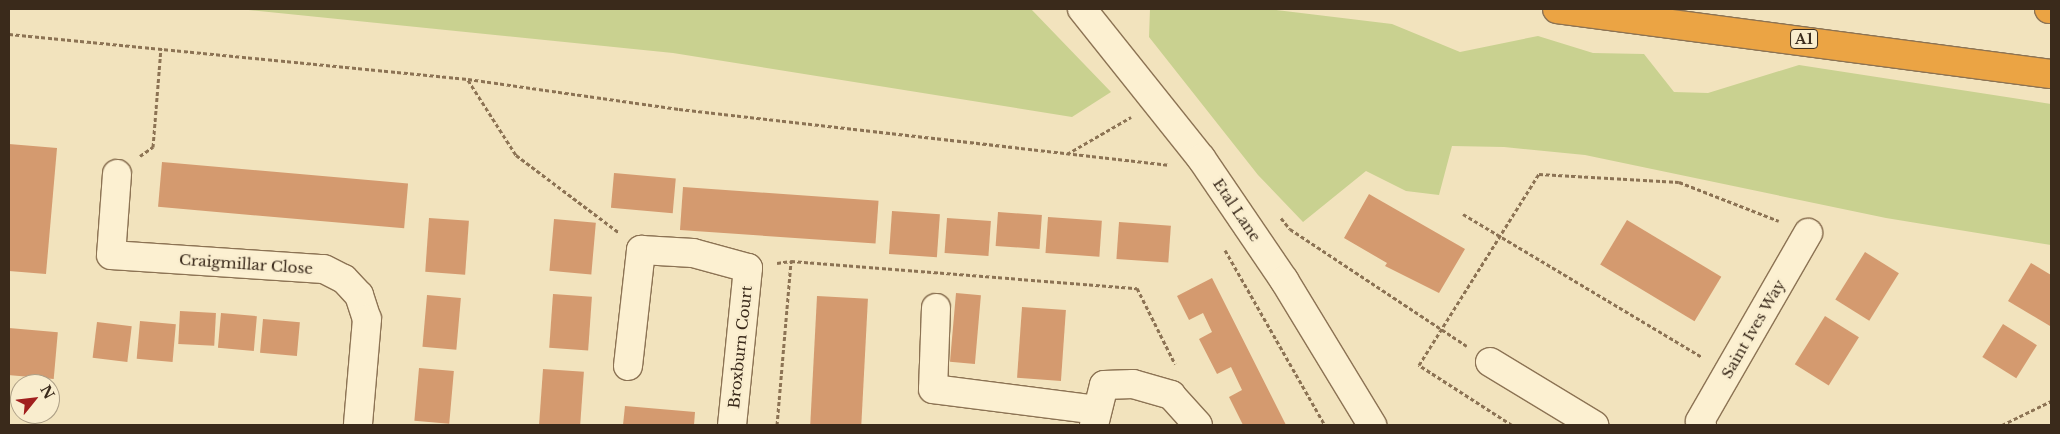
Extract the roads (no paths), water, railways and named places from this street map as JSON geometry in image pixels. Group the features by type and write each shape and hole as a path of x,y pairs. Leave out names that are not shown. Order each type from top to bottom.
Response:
{"highway":[{"name":"A1","path":"1557,9 2051,74"}],"street":[{"name":"Etal Lane","path":"1082,9 1200,158 1284,280 1372,425"},
{"name":"Craigmillar Close","path":"117,174 111,255 324,268 344,279 359,295 367,319 358,425"},
{"name":"Saint Ives Way","path":"1702,425 1700,420 1808,233"},
{"name":"Broxburn Court","path":"628,366 641,250 693,253 748,268 732,425"},
{"path":"936,308 933,389 1099,407 1158,388 1183,403 1198,425"},
{"path":"1490,362 1594,425"}]}
